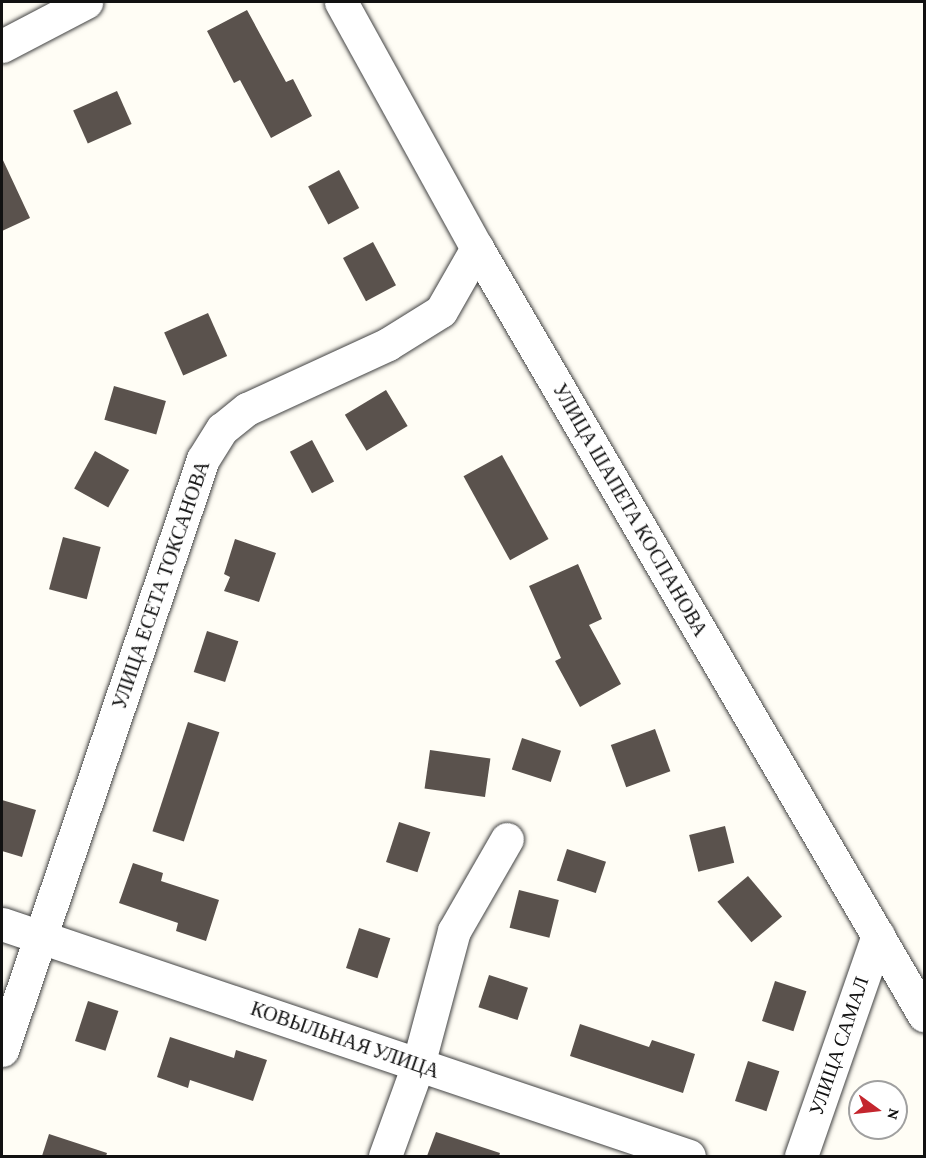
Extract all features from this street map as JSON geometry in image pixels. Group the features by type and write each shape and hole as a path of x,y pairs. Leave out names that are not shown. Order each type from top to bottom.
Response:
{"street":[{"path":"2,46 86,2"},
{"name":"УЛИЦА ШАПЕТА КОСПАНОВА","path":"341,2 477,248 924,1015"},
{"name":"УЛИЦА ЕСЕТА ТОКСАНОВА","path":"2,1050 203,459 222,429 247,409 388,344 441,311 477,248"},
{"path":"385,1156 418,1065 454,931 507,839"},
{"name":"КОВЫЛЬНАЯ УЛИЦА","path":"2,924 689,1156"},
{"name":"УЛИЦА САМАЛ","path":"801,1156 878,935"}],"building":[{"path":"247,10 286,82 293,79 312,116 271,138 240,80 234,83 207,31"},
{"path":"117,91 132,124 88,143 73,111"},
{"path":"2,158 30,218 2,231"},
{"path":"339,170 359,208 328,224 308,186"},
{"path":"373,242 396,285 366,301 343,258"},
{"path":"208,313 227,356 183,375 164,333"},
{"path":"114,386 166,401 156,435 104,420"},
{"path":"386,390 408,426 366,451 345,415"},
{"path":"312,440 334,481 312,493 290,452"},
{"path":"95,451 129,470 108,508 74,489"},
{"path":"502,455 549,539 510,560 464,476"},
{"path":"63,537 101,547 87,599 49,589"},
{"path":"235,539 276,553 259,602 224,591 230,577 224,574"},
{"path":"578,564 602,619 589,625 621,684 580,707 555,661 561,658 529,586"},
{"path":"207,631 238,641 225,682 194,672"},
{"path":"188,722 219,732 184,842 152,831"},
{"path":"655,729 670,771 626,787 611,745"},
{"path":"522,738 561,751 551,782 512,769"},
{"path":"430,750 490,758 485,797 425,789"},
{"path":"2,800 36,810 22,857 2,851"},
{"path":"399,822 430,832 417,872 386,862"},
{"path":"725,826 734,863 698,872 689,835"},
{"path":"567,849 606,862 596,893 557,880"},
{"path":"133,863 163,873 161,881 219,900 206,941 176,931 178,923 119,903"},
{"path":"748,876 782,917 751,942 717,902"},
{"path":"519,890 559,900 549,938 510,928"},
{"path":"359,928 390,938 377,978 346,968"},
{"path":"489,975 528,988 517,1020 478,1007"},
{"path":"775,981 806,991 793,1031 762,1021"},
{"path":"88,1001 118,1011 105,1051 75,1041"},
{"path":"580,1024 649,1047 652,1040 695,1054 683,1093 570,1056"},
{"path":"170,1037 234,1058 236,1050 267,1060 253,1101 190,1080 188,1088 157,1077"},
{"path":"748,1061 779,1071 766,1111 735,1101"},
{"path":"436,1132 500,1153 499,1156 427,1156"},
{"path":"49,1134 107,1153 106,1156 42,1156"}]}
